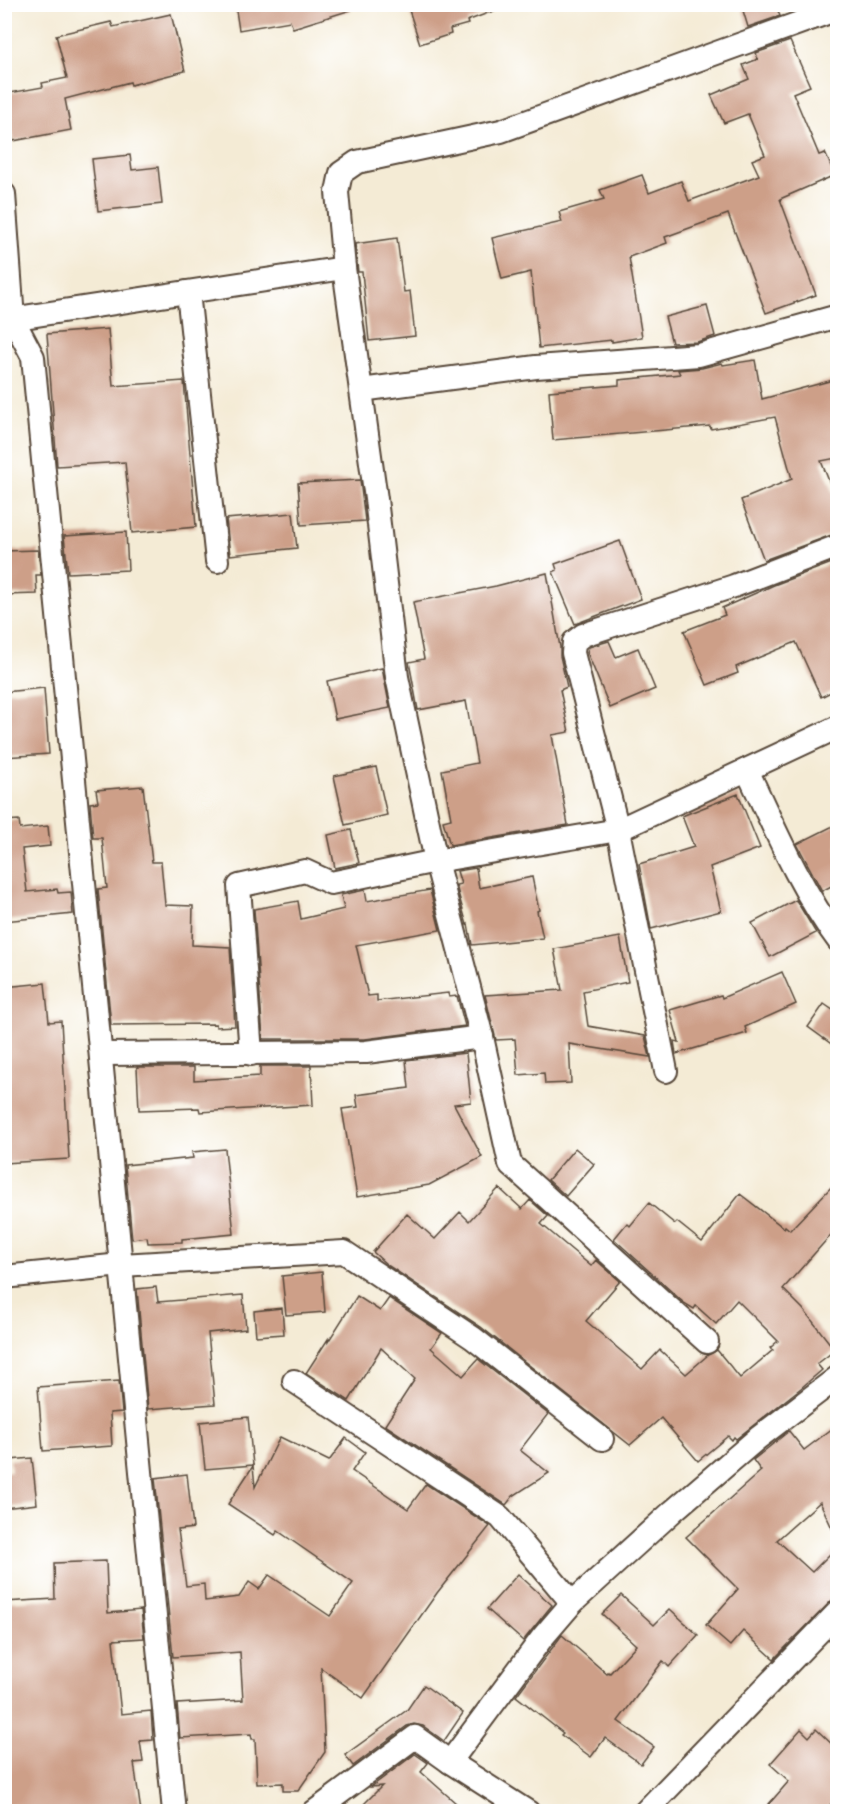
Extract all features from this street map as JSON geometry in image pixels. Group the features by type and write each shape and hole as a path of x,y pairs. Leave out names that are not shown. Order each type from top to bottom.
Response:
{"street":[{"path":"707,1342 510,1164 482,1036 436,861 397,677 376,499 344,268 337,192 341,173 357,162 501,131 837,9"},
{"path":"4,194 9,320 33,357 174,1812"},
{"path":"9,320 344,268"},
{"path":"188,292 217,561"},
{"path":"361,390 536,367 699,355 837,316"},
{"path":"666,1071 618,830 573,653 574,642 583,635 734,586 837,546"},
{"path":"251,1054 239,886 305,871 331,883 436,861 618,830 837,727"},
{"path":"747,770 788,854 837,940"},
{"path":"100,1054 366,1052 482,1036"},
{"path":"4,1276 121,1265 344,1252 473,1338 602,1439"},
{"path":"450,1762 542,1638 572,1603 673,1511 837,1377"},
{"path":"294,1381 500,1517 572,1603"},
{"path":"645,1812 837,1612"},
{"path":"314,1812 415,1737 528,1812"}],"building":[{"path":"235,4 351,4 351,10 293,28 290,21 239,30"},
{"path":"407,4 504,4 504,7 467,21 468,24 450,29 451,34 420,44"},
{"path":"741,4 775,4 780,16 748,27"},
{"path":"171,14 185,71 65,99 71,130 13,141 4,94 43,87 42,83 67,78 56,35 111,22 113,27"},
{"path":"790,41 810,86 793,93 819,155 825,153 835,175 780,199 816,295 766,313 728,214 665,237 667,243 629,257 642,337 539,348 531,272 502,279 492,238 562,222 559,212 604,199 600,190 642,175 649,193 681,181 689,201 759,175 752,160 765,155 748,114 724,123 711,95 749,79 743,65 758,59 756,53"},
{"path":"130,155 132,170 158,167 162,204 98,211 92,159"},
{"path":"397,238 404,292 410,291 415,336 369,341 362,272 358,272 355,244"},
{"path":"707,306 715,336 697,342 672,343 665,317"},
{"path":"108,329 113,386 184,381 196,527 132,533 125,462 57,466 47,334"},
{"path":"755,360 762,399 837,379 837,458 821,461 837,501 837,533 764,560 741,500 792,479 775,417 711,429 710,426 553,440 549,391 619,385 619,380 680,374 678,370"},
{"path":"360,480 365,521 301,525 298,483"},
{"path":"293,513 297,548 230,555 226,519"},
{"path":"126,532 128,570 68,573 64,536"},
{"path":"620,541 641,599 575,624 553,572 557,570 555,564"},
{"path":"38,550 41,575 36,575 37,594 4,595 4,551"},
{"path":"837,561 837,689 821,697 796,642 736,667 738,673 707,685 684,631 725,615 722,608"},
{"path":"547,573 567,687 560,690 569,732 552,735 568,825 450,845 443,821 451,819 442,770 477,763 466,701 418,710 409,662 424,659 413,602 496,586"},
{"path":"609,641 616,657 638,648 655,689 610,708 587,652 589,647"},
{"path":"382,668 390,708 335,719 327,681"},
{"path":"44,688 49,754 4,757 4,692"},
{"path":"376,767 387,815 345,825 334,776"},
{"path":"143,786 152,862 161,862 165,905 193,906 192,945 230,947 235,1026 216,1027 216,1024 111,1025 98,889 107,888 102,838 93,838 90,803 98,802 96,790"},
{"path":"738,794 760,848 710,867 721,911 651,929 639,864 694,847 682,816"},
{"path":"19,820 20,829 48,826 50,846 22,849 27,892 57,889 58,893 71,892 73,914 4,921 4,821"},
{"path":"837,824 837,883 822,891 797,844"},
{"path":"351,830 359,863 335,868 328,835"},
{"path":"476,868 479,888 532,877 543,938 472,945 456,885 461,884 457,871"},
{"path":"365,890 367,901 430,890 440,930 356,945 368,996 377,995 377,1001 448,993 449,997 457,996 465,1026 365,1039 263,1039 254,909 298,901 301,919 344,909 341,895"},
{"path":"796,900 816,933 770,957 752,923"},
{"path":"620,937 628,982 583,991 588,1026 645,1036 650,1057 569,1044 571,1083 545,1084 544,1073 518,1075 515,1039 496,1040 485,995 562,990 554,949"},
{"path":"782,972 796,1004 745,1027 747,1033 676,1054 674,1041 679,1042 670,1010 721,995 722,998"},
{"path":"45,983 49,1022 61,1021 69,1159 4,1163 4,987"},
{"path":"824,1004 837,1013 837,1048 808,1027"},
{"path":"466,1053 471,1102 454,1104 482,1157 429,1185 357,1197 342,1109 358,1107 356,1095 409,1088 406,1060"},
{"path":"260,1066 311,1066 313,1105 200,1112 199,1108 139,1110 137,1067 194,1067 194,1080 260,1076"},
{"path":"575,1148 594,1164 566,1196 548,1180"},
{"path":"225,1149 234,1234 182,1239 182,1242 148,1243 147,1237 132,1239 125,1165 193,1158 192,1152"},
{"path":"837,1181 837,1228 783,1289 803,1309 835,1350 817,1364 822,1370 801,1388 736,1439 734,1437 732,1440 728,1436 698,1461 661,1418 630,1445 481,1327 386,1264 373,1252 407,1214 435,1239 460,1212 469,1221 499,1188 522,1209 530,1200 548,1216 541,1224 591,1266 596,1260 620,1281 586,1321 642,1369 660,1350 686,1374 717,1350 740,1378 773,1350 770,1348 778,1341 737,1300 716,1324 696,1306 694,1309 684,1303 614,1239 627,1223 630,1226 649,1203 702,1242 740,1194 784,1228 785,1226 790,1230"},
{"path":"322,1272 325,1312 286,1315 282,1276"},
{"path":"156,1287 158,1302 243,1295 246,1329 208,1333 215,1404 148,1409 137,1289"},
{"path":"357,1296 380,1311 389,1298 442,1333 431,1348 463,1376 478,1359 548,1414 520,1450 549,1473 513,1496 506,1505 385,1425 415,1379 381,1348 349,1401 306,1373"},
{"path":"282,1308 284,1334 256,1336 254,1311"},
{"path":"119,1381 122,1412 110,1413 112,1446 43,1451 38,1387"},
{"path":"248,1417 253,1465 205,1469 200,1422"},
{"path":"837,1425 837,1539 820,1502 777,1540 812,1572 837,1547 837,1595 774,1659 743,1631 730,1646 706,1625 738,1589 686,1537 761,1471 753,1460 789,1431 804,1450"},
{"path":"280,1437 329,1461 346,1438 365,1452 352,1471 408,1509 426,1484 490,1526 437,1593 363,1698 321,1668 325,1752 298,1791 283,1791 283,1783 257,1784 255,1739 252,1739 251,1734 180,1738 177,1704 243,1700 240,1652 173,1657 155,1478 187,1474 193,1528 178,1530 186,1586 204,1584 205,1601 239,1597 249,1582 259,1589 269,1575 330,1616 353,1583 278,1531 275,1535 228,1504 253,1466 255,1487"},
{"path":"32,1458 37,1504 4,1508 4,1472 11,1471 10,1460"},
{"path":"106,1561 108,1613 141,1610 144,1638 113,1640 121,1714 151,1711 153,1740 140,1741 143,1762 134,1763 141,1812 4,1812 4,1602 55,1599 54,1563"},
{"path":"518,1574 552,1605 523,1641 487,1609"},
{"path":"621,1595 654,1625 670,1609 698,1635 669,1667 663,1661 618,1721 654,1747 641,1764 605,1738 591,1757 561,1735 563,1733 516,1696 562,1635 607,1674 610,1673 636,1645 602,1614"},
{"path":"424,1685 463,1713 444,1741 423,1726 414,1724 407,1726 353,1766 345,1755 407,1710"},
{"path":"801,1729 809,1737 816,1729 837,1749 837,1797 824,1812 762,1812 789,1781 770,1764"},
{"path":"415,1754 428,1763 421,1772 466,1812 356,1812 382,1786 371,1787"}]}
